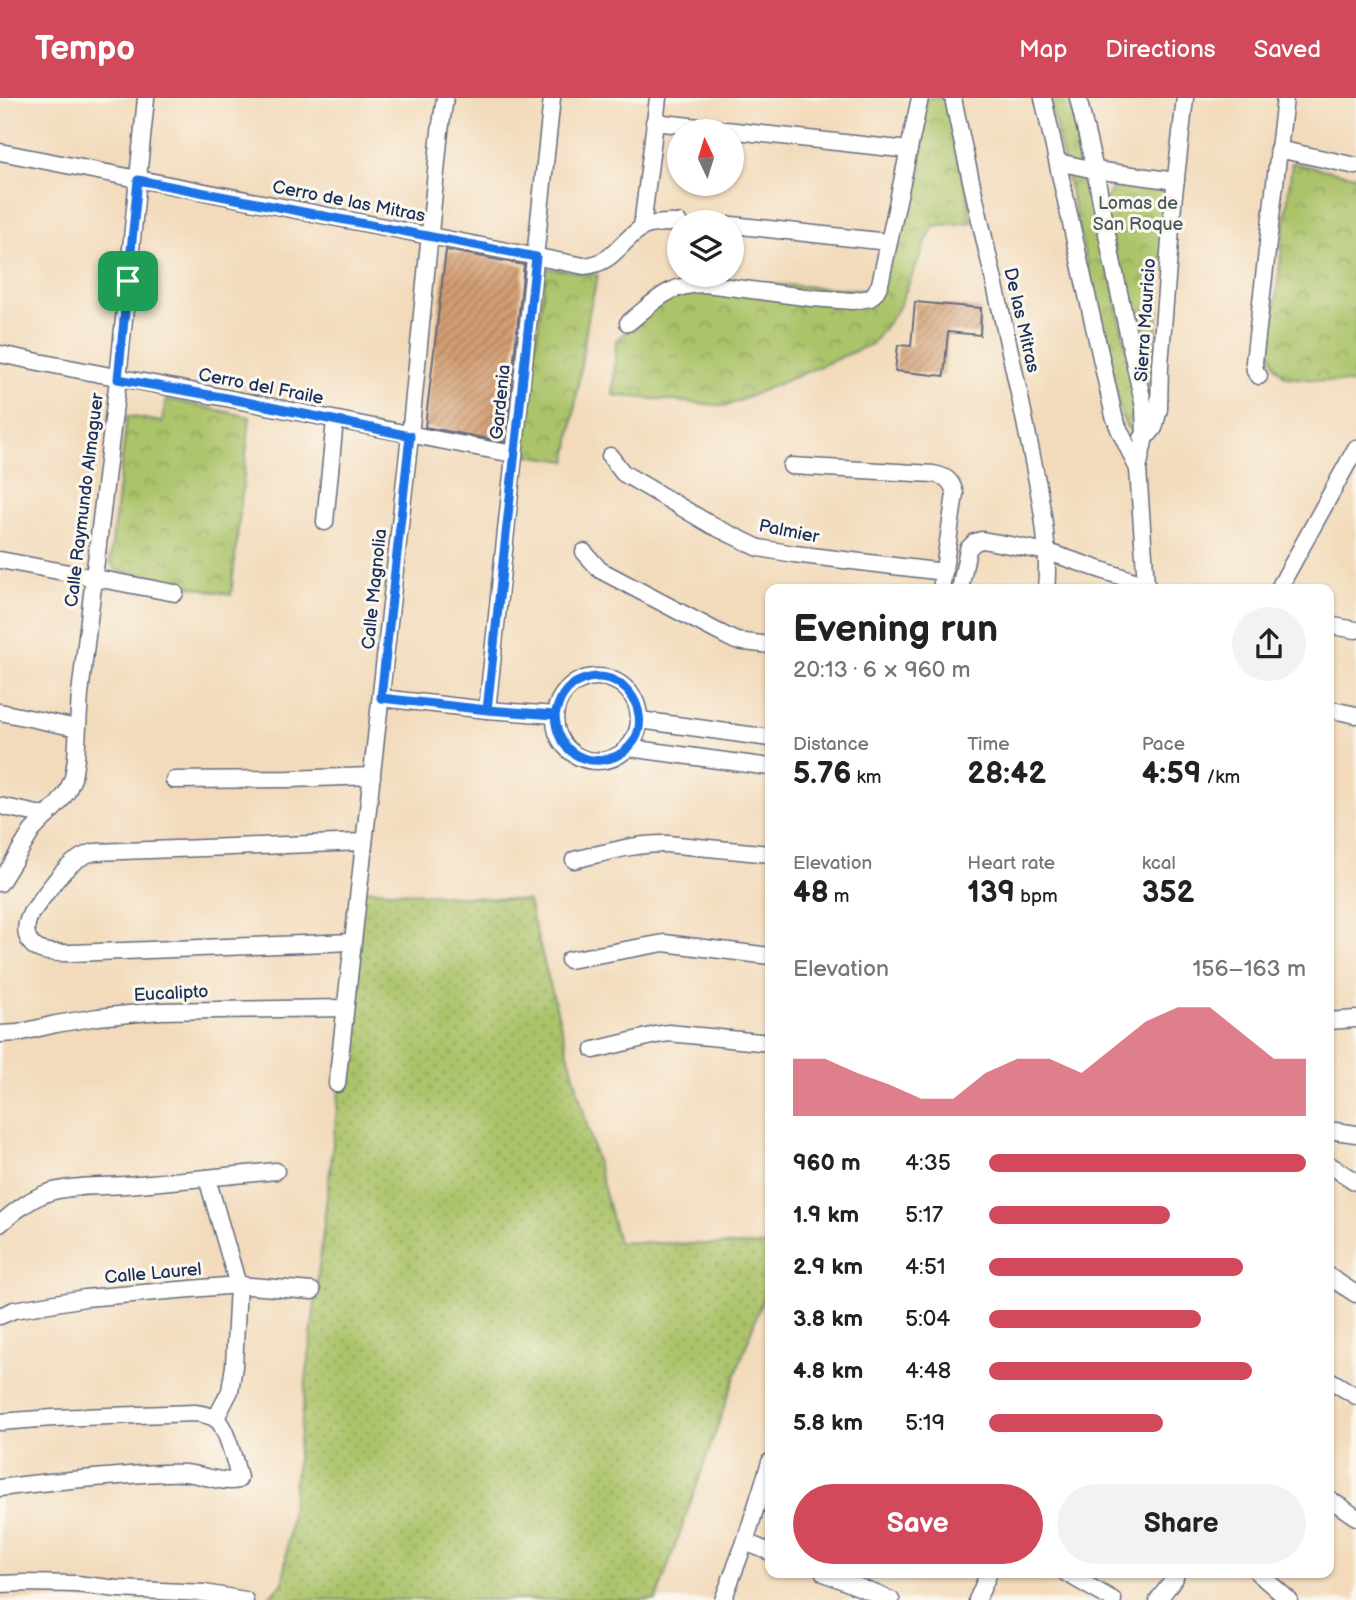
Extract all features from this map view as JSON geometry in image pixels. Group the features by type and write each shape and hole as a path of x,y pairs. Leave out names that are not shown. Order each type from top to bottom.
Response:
{"street":[{"name":"Calle Raymundo Almaguer","path":"0,883 24,842 67,792 73,778 80,694 118,379 146,98"},
{"name":"Calle Magnolia","path":"337,1084 410,436 444,98"},
{"name":"Gardenia","path":"487,710 552,98"},
{"path":"657,98 642,227 667,224"},
{"path":"628,323 670,290 681,286 706,284 812,299 870,298 880,284 920,98"},
{"name":"De las Mitras","path":"953,98 1015,371 1033,464 1048,552 1046,584"},
{"path":"1043,98 1114,416 1138,469"},
{"path":"1078,98 1144,407 1145,437 1138,469 1148,584"},
{"name":"Sierra Mauricio","path":"1145,437 1154,428 1158,409 1185,98"},
{"path":"1259,376 1254,362 1285,98"},
{"path":"654,121 909,150"},
{"path":"1278,149 1356,166"},
{"name":"Cerro de las Mitras","path":"0,152 584,266 600,264 642,227"},
{"path":"1058,162 1176,181"},
{"path":"744,226 888,242"},
{"name":"Cerro del Fraile","path":"0,354 410,436 514,454"},
{"path":"325,522 335,420"},
{"path":"1127,446 1145,437"},
{"path":"1281,584 1356,449"},
{"name":"Palmier","path":"610,456 624,473 713,526 759,548 944,572"},
{"path":"791,466 933,474 947,478 953,487 954,501 942,584"},
{"path":"961,584 968,549 975,542 990,541 1048,552 1139,584"},
{"path":"584,552 600,570 716,631 736,641 765,644"},
{"path":"0,560 175,593"},
{"path":"1334,626 1356,630"},
{"path":"601,677 616,681 629,691 637,704 640,719 637,734 629,748 616,757 601,761 586,760 572,753 561,741 555,715 561,697 571,685 585,678 601,677"},
{"path":"381,698 555,715"},
{"path":"1334,710 1356,715"},
{"path":"0,712 78,728"},
{"path":"640,719 765,737"},
{"path":"629,748 765,765"},
{"path":"174,780 372,776"},
{"path":"0,806 47,816"},
{"path":"352,942 52,953 32,946 27,922 31,913 71,864 86,854 364,842"},
{"path":"574,860 636,845 652,844 765,854"},
{"path":"569,960 664,943 765,955"},
{"name":"Eucalipto","path":"0,1034 19,1033 98,1017 160,1011 345,1008"},
{"path":"1334,1021 1356,1019"},
{"path":"594,1051 669,1033 765,1043"},
{"path":"1334,1131 1356,1134"},
{"path":"1334,1168 1356,1182"},
{"path":"0,1223 25,1204 50,1192 276,1171"},
{"path":"207,1178 237,1285 234,1366 229,1391 216,1419"},
{"path":"1334,1280 1356,1294"},
{"name":"Calle Laurel","path":"0,1316 13,1310 85,1298 237,1285 312,1291"},
{"path":"1334,1383 1356,1396"},
{"path":"0,1422 195,1413 216,1419 222,1425 238,1474 238,1480 232,1482 185,1473 54,1480 0,1488"},
{"path":"723,1600 765,1478"},
{"path":"1334,1503 1356,1517"},
{"path":"745,1542 765,1550"},
{"path":"836,1578 891,1600"},
{"path":"977,1600 987,1578"},
{"path":"1075,1578 1113,1600"},
{"path":"1158,1600 1174,1578"},
{"path":"1264,1578 1289,1600"},
{"path":"0,1584 76,1584 121,1594 204,1593 245,1600"}],"green space":[{"path":"928,98 950,98 972,222 933,226 898,309 872,344 727,406 613,395 616,341 677,287 744,287 744,283 879,291"},
{"name":"Lomas de San Roque","path":"1049,98 1076,98 1141,423 1136,434 1126,426 1122,417"},
{"path":"1292,163 1356,176 1356,384 1286,377 1276,367 1270,350"},
{"name":"Lomas de San Roque","path":"1137,183 1163,185 1167,190 1150,424 1104,206 1109,193 1115,187"},
{"path":"546,268 598,275 588,317 567,461 521,454"},
{"path":"166,399 250,417 231,595 116,570 110,561 127,416 162,422"},
{"path":"362,889 528,901 618,1242 765,1246 765,1292 656,1600 266,1600 283,1583"}],"building":[{"path":"446,250 524,265 505,442 425,427"},
{"path":"915,302 981,308 980,335 948,332 944,376 895,371 898,345 911,346"}],"route":[{"path":"128,281 118,379 227,398 410,436 381,698 487,710 555,715 561,697 571,685 585,678 601,677 616,681 629,691 637,704 640,719 637,734 629,748 616,757 601,761 586,760 572,753 561,741 555,715 487,710 536,257 138,180 128,281"}]}
